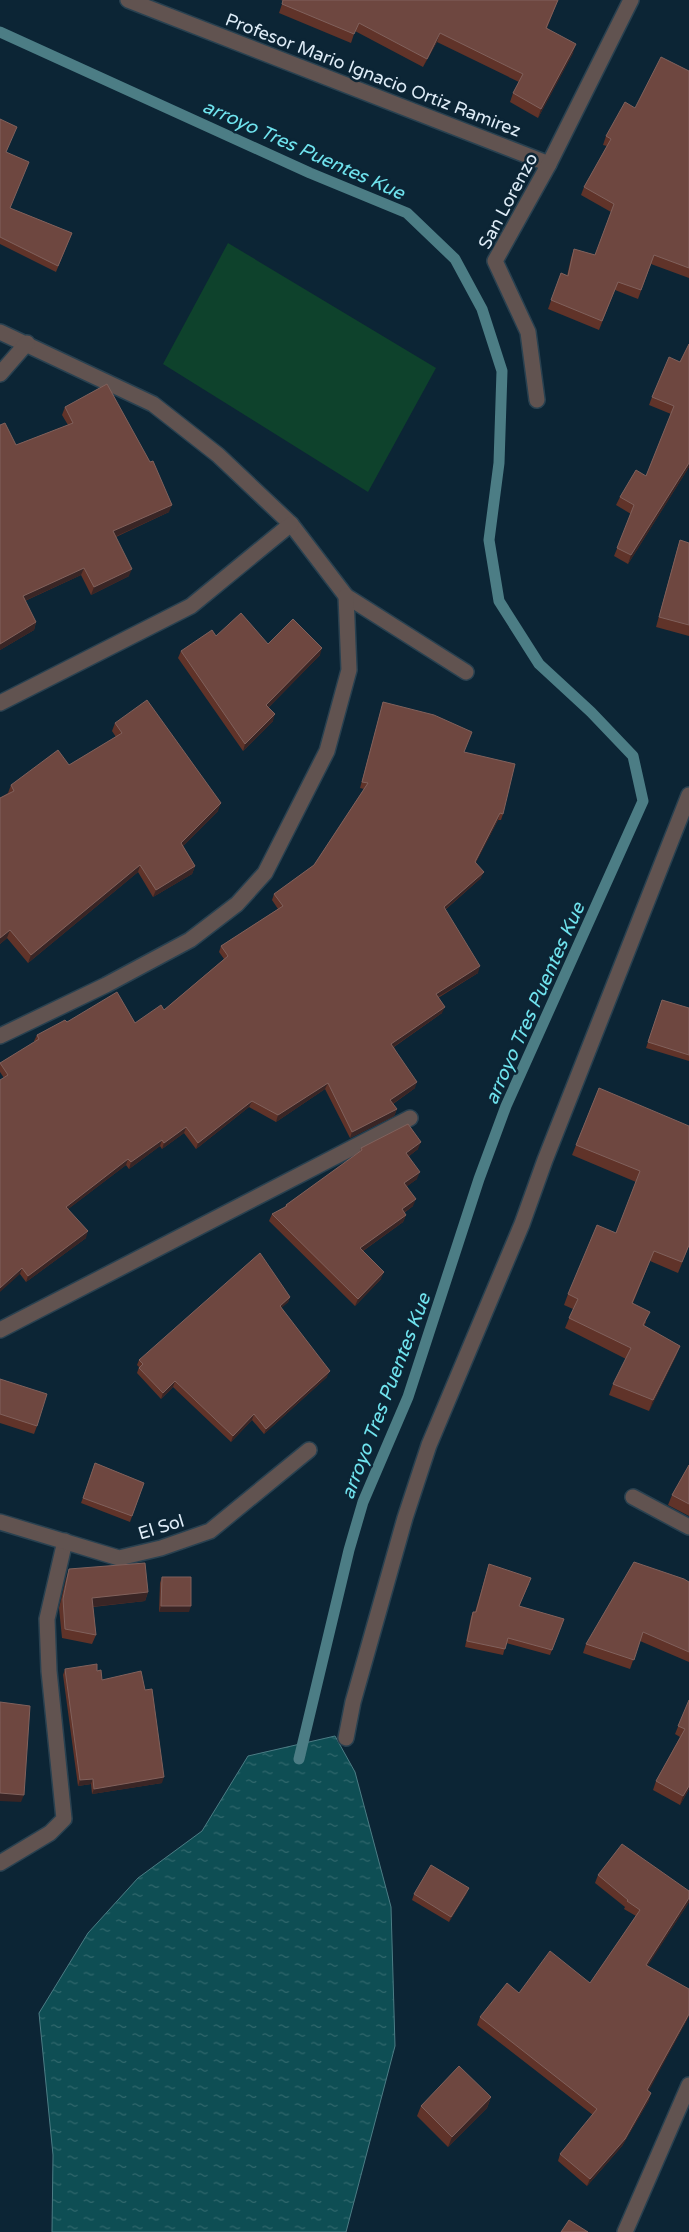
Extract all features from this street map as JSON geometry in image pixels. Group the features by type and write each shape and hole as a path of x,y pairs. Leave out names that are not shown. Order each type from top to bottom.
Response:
{"street":[{"name":"Profesor Mario Ignacio Ortiz Ramirez","path":"128,0 549,164"},
{"name":"San Lorenzo","path":"537,400 528,332 495,261 549,164 631,0"},
{"path":"0,332 27,343 153,404 218,455 290,524 346,596 466,672"},
{"path":"0,374 27,343"},
{"path":"0,704 191,606 290,524"},
{"path":"0,1036 190,940 237,904 264,873 327,752 349,670 346,596"},
{"path":"346,1738 354,1702 402,1527 429,1445 522,1224 545,1160 689,795"},
{"path":"0,1330 410,1118"},
{"name":"El Sol","path":"0,1522 119,1558 161,1548 210,1531 309,1450"},
{"path":"633,1497 689,1527"},
{"path":"0,1863 50,1834 64,1819 49,1671 48,1619 64,1541"},
{"path":"625,2232 689,2085"}],"shaded area":[{"path":"228,243 436,368 368,492 163,364"}],"water":[{"path":"335,1736 355,1772 391,1907 395,2046 346,2232 52,2232 53,2155 39,2013 88,1933 138,1878 202,1831 248,1756"}],"building":[{"path":"283,0 558,0 546,28 576,44 541,109 513,93 523,74 440,33 427,59 359,23 354,34 282,4"},
{"path":"661,57 689,71 689,268 654,255 641,290 618,282 602,321 551,300 561,273 568,276 574,249 595,255 614,204 584,187 611,139 606,136 625,102 635,108"},
{"path":"0,119 17,127 6,152 29,162 10,208 72,233 58,266 0,237"},
{"path":"689,344 689,463 631,555 617,548 634,505 620,497 636,470 646,476 674,406 652,397 669,357 680,362"},
{"path":"107,384 150,462 153,461 172,505 113,531 132,569 94,587 84,568 23,596 36,622 0,644 0,425 5,423 16,445 73,423 65,407"},
{"path":"680,540 689,543 689,625 659,617"},
{"path":"241,613 268,644 293,619 322,648 266,705 275,714 245,744 181,651 212,630 216,636"},
{"path":"147,700 221,803 181,843 195,866 156,890 140,865 31,955 10,930 0,938 0,798 14,791 11,785 58,750 69,765 122,733 115,723"},
{"path":"383,702 434,715 472,732 464,752 515,764 503,814 500,813 475,862 484,872 444,907 480,966 436,994 445,1007 391,1044 417,1082 390,1100 397,1109 352,1132 328,1083 278,1115 252,1101 198,1143 186,1127 164,1143 162,1140 131,1162 128,1159 66,1207 88,1231 28,1276 22,1268 0,1288 0,1080 8,1075 0,1063 39,1039 37,1035 65,1020 67,1022 117,992 135,1023 161,1005 164,1010 228,956 221,946 283,906 274,894 314,865 368,783 362,782"},
{"path":"662,1000 689,1008 689,1055 648,1042"},
{"path":"599,1088 689,1126 689,1245 682,1262 654,1251 632,1303 650,1312 643,1325 680,1346 653,1400 613,1384 631,1348 569,1318 578,1299 568,1294 597,1225 616,1233 640,1171 576,1145"},
{"path":"408,1124 421,1142 406,1153 420,1172 404,1183 416,1199 402,1209 406,1215 360,1248 384,1272 358,1299 272,1214 287,1206 362,1150 361,1148"},
{"path":"260,1253 290,1297 280,1306 330,1371 266,1429 254,1414 233,1436 175,1381 163,1393 139,1368 143,1364 139,1360"},
{"path":"0,1379 47,1394 37,1426 0,1414"},
{"path":"95,1463 144,1483 132,1516 83,1498"},
{"path":"689,1465 689,1504 672,1495"},
{"path":"634,1562 689,1582 689,1652 643,1632 634,1660 586,1644"},
{"path":"145,1563 148,1592 92,1598 96,1635 65,1629 63,1599 69,1569"},
{"path":"489,1564 531,1578 519,1606 564,1619 552,1650 508,1638 505,1649 467,1641 473,1612 476,1612"},
{"path":"162,1577 191,1577 191,1606 161,1606"},
{"path":"97,1664 97,1671 101,1670 102,1680 141,1671 145,1690 152,1689 164,1777 94,1789 93,1779 80,1780 65,1669"},
{"path":"689,1700 689,1786 683,1796 656,1781 685,1729 678,1726"},
{"path":"0,1702 30,1706 24,1795 0,1793"},
{"path":"622,1844 689,1891 689,1898 646,1965 689,1989 689,2014 647,2090 651,2093 625,2139 590,2179 560,2154 597,2109 480,2017 507,1983 519,1993 550,1951 590,1983 640,1910 598,1875"},
{"path":"431,1865 469,1888 451,1917 414,1894"},
{"path":"459,2066 491,2097 452,2137 421,2106"},
{"path":"569,2220 588,2232 561,2232"}],"waterway":[{"name":"arroyo Tres Puentes Kue","path":"0,32 310,173 407,213 455,259 482,309 502,371 499,463 489,540 499,601 539,664 591,712 633,756 643,801 506,1106 479,1179 408,1397 363,1502 349,1550 299,1759"}]}
